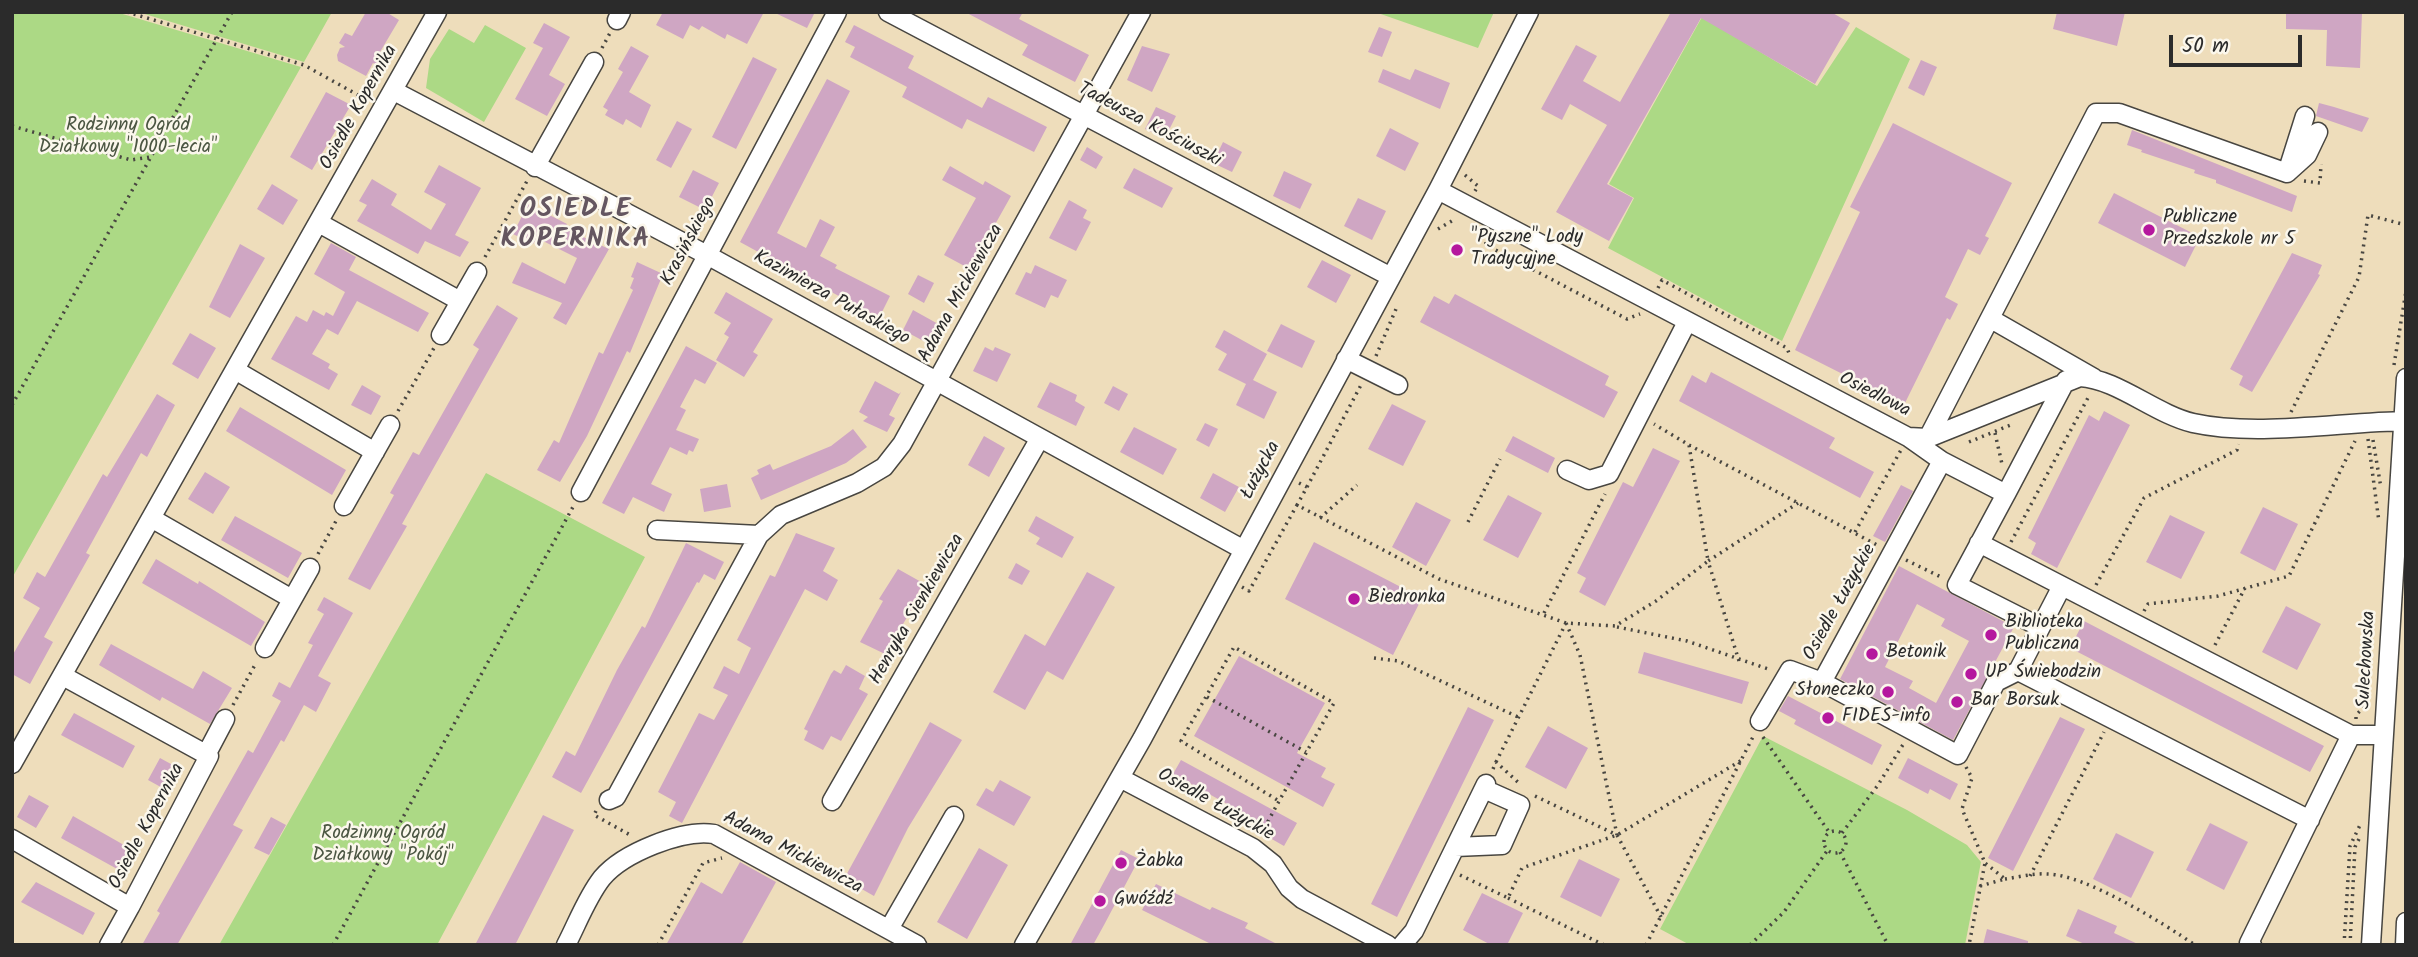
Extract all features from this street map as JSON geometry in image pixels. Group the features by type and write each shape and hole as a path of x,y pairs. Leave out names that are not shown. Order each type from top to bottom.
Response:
{"street":[{"name":"Osiedle Kopernika","path":"12,764 437,12"},
{"name":"Krasińskiego","path":"582,492 837,12"},
{"name":"Tadeusza Kościuszki","path":"888,12 1391,276"},
{"name":"Adama Mickiewicza","path":"609,800 616,797 759,535 781,515 857,483 884,467 902,444 1141,12"},
{"name":"Łużycka","path":"1024,945 1120,778 1244,550 1438,190 1529,12"},
{"path":"535,167 594,62"},
{"name":"Kazimierza Pułaskiego","path":"394,91 707,255 1244,550"},
{"path":"1928,438 2096,113 2119,113 2295,177"},
{"path":"2295,177 2305,116"},
{"path":"2295,177 2318,132"},
{"name":"Osiedlowa","path":"1438,190 1688,321 1900,439 1928,438 2066,380 2096,379"},
{"path":"319,223 460,301"},
{"path":"441,335 477,272"},
{"path":"1991,318 2096,379 2166,414 2212,426 2243,429 2404,421"},
{"path":"1567,470 1589,480 1609,474 1688,321"},
{"path":"1346,359 1398,385"},
{"path":"235,370 375,452"},
{"name":"Sulechowska","path":"2371,945 2404,421 2399,376"},
{"path":"2040,627 1957,585 2066,380"},
{"path":"344,506 390,425"},
{"name":"Henryka Sienkiewicza","path":"832,802 1040,438"},
{"path":"1900,439 2006,494"},
{"name":"Osiedle Łużyckie","path":"1946,463 1892,553 1822,682 1958,755"},
{"path":"151,518 292,600"},
{"path":"657,530 759,535"},
{"path":"1979,543 2207,661 2354,729 2385,735"},
{"path":"265,648 310,568"},
{"path":"1958,755 1996,682 2018,671 2062,586"},
{"path":"1760,721 1790,670 1822,682"},
{"path":"2018,671 2310,820"},
{"name":"Osiedle Kopernika","path":"12,839 130,907 209,756 63,676"},
{"path":"206,755 225,719"},
{"path":"2252,945 2249,943 2354,729"},
{"name":"Osiedle Łużyckie","path":"1120,778 1253,848 1273,864 1289,888 1302,899 1388,945"},
{"path":"1402,945 1413,930 1485,787 1520,805 1502,845 1455,847"},
{"path":"889,929 954,816"},
{"name":"Adama Mickiewicza","path":"566,945 602,879 620,862 697,831 714,834 917,945"},
{"path":"109,945 130,907"},
{"path":"2405,945 2406,922"}],"path":[{"path":"127,12 304,65 384,109"},
{"path":"12,405 232,12"},
{"path":"594,62 619,16"},
{"path":"12,126 131,160 150,157"},
{"path":"2295,177 2320,183 2321,163"},
{"path":"477,272 535,167"},
{"path":"2361,213 2406,225"},
{"path":"2291,414 2359,277 2368,215"},
{"path":"2399,376 2406,291"},
{"path":"1373,361 1390,329 1396,307"},
{"path":"390,425 441,335"},
{"path":"2004,555 2096,379"},
{"path":"1362,383 1297,505 1439,579 1544,613 1566,623 1615,626 1687,641 1787,675"},
{"path":"2284,415 2303,414"},
{"path":"1640,416 1689,445 1957,585"},
{"path":"2045,420 2069,433"},
{"path":"1946,463 1964,443 2017,422"},
{"path":"2366,434 2378,535"},
{"path":"2136,624 2148,604 2218,596 2289,576 2355,442 2355,435"},
{"path":"1855,533 1903,447 1900,439"},
{"path":"2088,598 2144,498 2237,450 2240,441"},
{"path":"1689,445 1708,561 1740,661"},
{"path":"1468,522 1500,459"},
{"path":"1283,476 1307,487"},
{"path":"1320,518 1357,485"},
{"path":"1544,613 1608,489"},
{"path":"333,945 582,492"},
{"path":"1615,626 1656,601 1708,561 1798,502"},
{"path":"310,568 344,506"},
{"path":"2207,661 2245,588"},
{"path":"1485,787 1566,623"},
{"path":"1566,623 1580,655 1617,835 1661,917"},
{"path":"1253,848 1334,703 1234,647 1181,741 1279,801"},
{"path":"225,719 265,648"},
{"path":"1374,658 1398,661 1518,717"},
{"path":"1207,696 1306,752"},
{"path":"2354,729 2356,715 2367,707 2368,700"},
{"path":"2030,876 2112,717"},
{"path":"1649,944 1756,730 1829,832"},
{"path":"1842,833 1878,785 1911,730"},
{"path":"1958,755 1972,778 1962,809 1985,863 2005,879"},
{"path":"1507,898 1522,868 1617,835 1742,760"},
{"path":"1496,762 1523,787"},
{"path":"1533,795 1617,835"},
{"path":"2344,945 2350,846 2361,822 2361,810"},
{"path":"594,815 653,847"},
{"path":"1829,832 1842,833"},
{"path":"1750,945 1784,912 1827,851 1824,839 1829,832"},
{"path":"1840,852 1846,841 1842,833"},
{"path":"1827,851 1840,852"},
{"path":"658,945 703,863 748,852"},
{"path":"1840,852 1888,945"},
{"path":"1969,945 1985,863"},
{"path":"1445,868 1604,945"},
{"path":"1980,886 2005,879 2049,874 2070,878 2146,914 2195,945"}],"green space":[{"name":"Rodzinny Ogród Działkowy \"1000-lecia\"","path":"12,12 116,12 301,67 12,578"},
{"path":"138,12 332,12 304,62"},
{"path":"1375,12 1494,12 1478,48"},
{"path":"1702,17 1817,86 1856,27 1910,59 1782,341 1608,248 1634,198 1609,184"},
{"path":"485,25 526,48 484,122 426,88 430,59 449,29 474,43"},
{"name":"Rodzinny Ogród Działkowy \"Pokój\"","path":"486,473 645,557 437,945 219,945"},
{"path":"1763,736 1907,810 1967,845 1981,862 1965,945 1690,945 1660,929"}],"building":[{"path":"366,12 386,12 399,20 380,52 383,53 377,65 373,63 366,76 338,61 337,55 340,48 345,47 339,43 345,33 352,36"},
{"path":"663,12 764,12 747,44 727,34 725,39 702,26 699,30 690,25 683,39 656,25"},
{"path":"773,12 815,12 807,28"},
{"path":"965,12 1023,12 1019,19 1089,55 1075,82 1022,55 1028,45"},
{"path":"1671,12 1831,12 1850,23 1815,84 1701,18 1607,184 1633,198 1609,241 1556,212 1607,125 1570,104 1562,120 1541,109 1576,45 1597,56 1583,81 1620,102"},
{"path":"2057,12 2125,12 2117,46 2053,29"},
{"path":"2286,12 2362,12 2360,68 2326,66 2327,30 2286,29"},
{"path":"544,23 570,37 549,75 565,84 547,116 515,99 543,48 533,43"},
{"path":"854,25 914,56 908,68 982,108 988,97 1047,127 1034,152 967,119 962,129 902,97 907,87 850,57 855,47 845,42"},
{"path":"1379,27 1392,32 1382,57 1368,52"},
{"path":"631,46 649,56 629,92 651,105 641,128 626,119 623,125 605,115 608,110 603,107 623,72 618,69"},
{"path":"1142,46 1170,54 1152,92 1127,80"},
{"path":"753,57 777,69 736,149 712,137"},
{"path":"1921,60 1937,67 1924,96 1908,88"},
{"path":"1383,69 1410,80 1415,69 1450,83 1440,109 1378,82"},
{"path":"827,79 850,91 777,233 806,248 820,219 835,227 820,256 837,265 835,268 890,296 879,318 740,242"},
{"path":"326,92 351,105 312,170 290,157"},
{"path":"2319,103 2369,118 2362,132 2316,116"},
{"path":"1156,107 1176,116 1165,138 1145,129"},
{"path":"677,121 692,129 671,168 656,160"},
{"path":"1893,123 2012,183 1985,236 1989,238 1980,255 1968,249 1945,297 1958,304 1950,320 1947,318 1904,405 1795,350 1860,212 1850,207"},
{"path":"1390,128 1419,143 1405,171 1376,156"},
{"path":"2132,130 2297,196 2292,212 2216,183 2216,180 2194,173 2195,170 2127,145"},
{"path":"1223,142 1242,152 1232,172 1213,163"},
{"path":"1087,147 1103,157 1096,169 1080,160"},
{"path":"439,165 481,188 455,235 469,242 460,257 425,241 418,254 357,221 367,205 359,201 372,179 397,194 391,205 431,230 446,204 424,192"},
{"path":"950,166 983,185 985,181 1011,196 970,269 944,255 976,198 942,180"},
{"path":"1134,168 1173,188 1162,208 1123,188"},
{"path":"693,170 719,183 705,210 679,197"},
{"path":"1284,171 1312,184 1300,209 1273,196"},
{"path":"272,184 298,200 283,225 257,209"},
{"name":"Publiczne Przedszkole nr 5","path":"2114,193 2200,237 2185,267 2098,223"},
{"path":"1358,198 1386,211 1372,240 1344,226"},
{"path":"1069,200 1087,210 1083,218 1091,222 1076,251 1049,238"},
{"path":"528,204 567,224 564,228 609,249 566,325 553,318 562,303 512,283 522,262 565,284 577,258 537,238 533,244 513,234"},
{"path":"331,243 356,257 349,270 429,313 418,332 357,301 338,335 327,329 312,354 330,364 328,368 338,374 329,390 271,359 296,316 307,322 313,310 324,316 326,312 333,316 345,292 314,274"},
{"path":"240,244 265,258 230,318 209,307"},
{"path":"2292,253 2322,265 2318,274 2320,275 2252,392 2239,385 2243,376 2230,369"},
{"path":"1322,260 1351,275 1336,303 1307,287"},
{"path":"637,262 663,274 630,353 627,351 587,436 560,482 537,470 554,440 559,443 599,352 603,354 633,290 630,288 634,278 631,277"},
{"path":"1035,265 1067,280 1058,298 1051,295 1045,308 1015,294 1026,272 1031,274"},
{"path":"918,275 934,283 924,303 908,294"},
{"path":"726,292 773,319 753,352 758,355 744,377 716,360 729,337 724,334 731,323 714,313"},
{"path":"1455,294 1609,376 1605,385 1618,392 1604,418 1420,322 1434,296 1449,304"},
{"path":"497,305 518,318 402,524 407,526 370,590 348,579 394,495 390,493 413,452 419,455 479,349 473,345"},
{"path":"913,310 940,325 929,344 903,330"},
{"path":"1281,324 1315,341 1302,368 1267,351"},
{"path":"1224,330 1267,354 1253,380 1277,392 1264,419 1236,405 1246,384 1218,370 1227,354 1215,347"},
{"path":"190,333 216,348 198,379 172,364"},
{"path":"686,346 717,363 705,384 695,379 680,407 686,410 676,430 699,439 693,452 689,450 687,455 670,447 651,484 672,494 664,512 633,497 624,514 602,503"},
{"path":"985,347 993,351 995,347 1011,354 997,382 973,371"},
{"path":"1711,372 1835,438 1829,448 1874,472 1860,498 1679,401 1692,375 1706,383"},
{"path":"875,381 899,394 901,392 889,415 895,418 887,432 863,421 868,417 859,412"},
{"path":"1050,382 1077,395 1075,401 1085,407 1076,426 1037,407"},
{"path":"362,385 381,396 371,415 351,405"},
{"path":"1113,386 1128,394 1119,411 1104,403"},
{"path":"157,394 175,405 147,457 141,453 86,553 90,555 44,637 53,642 30,684 12,674 12,656 40,608 23,598 37,572 45,577 103,474 107,477"},
{"path":"1392,404 1426,421 1403,466 1368,449"},
{"path":"240,407 346,470 332,495 226,431"},
{"path":"2104,411 2130,425 2057,568 2031,554 2036,543 2028,538 2089,415 2099,421"},
{"path":"1205,423 1218,429 1209,447 1196,440"},
{"path":"1134,427 1177,449 1163,475 1120,452"},
{"path":"853,429 867,447 846,463 761,500 751,478 759,474 757,470 770,464 773,470 831,446"},
{"path":"984,436 1005,448 989,477 968,465"},
{"path":"1513,436 1555,458 1548,473 1505,451"},
{"path":"1653,448 1680,461 1605,606 1579,592 1586,578 1577,573 1623,482 1633,487"},
{"path":"205,472 230,487 213,514 188,499"},
{"path":"1213,473 1239,487 1225,512 1200,498"},
{"path":"727,484 731,507 704,512 700,489"},
{"path":"1901,485 1913,491 1885,542 1873,536"},
{"path":"1508,495 1542,513 1518,558 1483,540"},
{"path":"1416,502 1451,520 1426,566 1392,547"},
{"path":"2263,507 2298,524 2275,571 2240,553"},
{"path":"2170,515 2205,532 2181,579 2146,562"},
{"path":"235,516 302,553 288,578 221,540"},
{"path":"1036,516 1074,537 1062,558 1036,544 1040,538 1028,531"},
{"path":"796,533 835,548 823,571 838,580 827,601 805,589 682,823 669,816 676,802 658,792 699,713 714,720 728,695 713,688 724,666 739,674 751,648 737,640 770,575 775,577"},
{"name":"Biedronka","path":"1314,542 1422,598 1393,655 1285,599"},
{"path":"686,543 724,562 715,580 704,574 699,583 697,582 581,793 552,777 566,751 575,756 617,670 642,626 645,628"},
{"path":"156,559 198,584 199,581 265,622 251,646 142,583"},
{"path":"1016,563 1030,571 1022,585 1008,578"},
{"name":"Betonik","path":"1899,566 2014,627 1953,740 1840,679","holes":["1917,604 1945,619 1941,626 1969,641 1936,703 1909,688 1913,681 1885,667"]},
{"path":"898,569 923,583 916,597 918,599 885,654 860,642 883,601 879,599"},
{"path":"1087,572 1115,587 1063,680 1047,671 1025,710 993,692 1025,634 1045,646"},
{"path":"324,597 353,613 318,676 331,683 316,712 304,705 284,742 281,740 233,825 243,830 177,945 142,945 160,913 157,911 248,750 253,753 281,701 272,696 279,682 290,688 313,645 308,643 324,614 317,610"},
{"path":"2286,606 2321,624 2297,670 2262,652"},
{"path":"2084,621 2324,746 2310,772 2070,648"},
{"path":"111,644 193,689 203,671 232,688 210,724 162,697 160,701 99,665"},
{"path":"1644,652 1749,682 1742,704 1638,673"},
{"path":"1239,656 1325,703 1297,753 1326,768 1321,777 1335,784 1323,807 1194,736"},
{"path":"846,665 865,676 859,689 868,694 841,741 831,736 823,750 804,740 808,731 804,729 831,674 834,670 841,674"},
{"path":"1788,696 1882,745 1872,765 1794,724 1796,720 1779,711"},
{"path":"1468,707 1494,720 1397,917 1371,904"},
{"path":"74,713 135,746 123,768 61,735"},
{"path":"2060,717 2085,729 2013,871 1988,858"},
{"path":"930,722 962,740 908,828 874,896 844,879"},
{"path":"1548,726 1588,748 1566,789 1525,767"},
{"path":"160,758 180,769 168,791 148,780"},
{"path":"1908,758 1958,784 1950,800 1930,789 1928,794 1898,778"},
{"path":"1181,760 1297,823 1284,846 1270,838 1274,830 1173,774"},
{"path":"1000,780 1031,797 1014,826 976,805 986,788 993,792"},
{"path":"29,795 49,806 36,828 17,817"},
{"path":"543,815 574,830 515,945 475,945"},
{"path":"73,816 131,849 119,870 61,838"},
{"path":"271,817 286,825 269,855 254,848"},
{"path":"2210,823 2248,842 2224,890 2186,870"},
{"path":"2116,833 2154,852 2131,898 2093,879"},
{"path":"979,848 1008,865 967,939 937,922"},
{"path":"1121,850 1139,859 1104,925 1093,945 1070,945"},
{"path":"1579,859 1620,879 1601,917 1560,897"},
{"path":"740,862 776,882 741,945 666,945 701,882 722,894"},
{"path":"36,882 95,913 83,935 21,902"},
{"path":"1156,884 1210,910 1212,907 1248,923 1245,928 1279,945 1213,945 1142,910"},
{"path":"1482,893 1523,913 1507,945 1491,945 1463,930"},
{"path":"2078,909 2117,926 2114,933 2140,945 2087,945 2066,936"},
{"path":"1987,929 2028,941 2028,945 1983,945"}],"place":[{"name":"Publiczne Przedszkole nr 5","path":"2149,230"},
{"name":"\"Pyszne\" Lody Tradycyjne","path":"1457,250"},
{"name":"Biedronka","path":"1354,599"},
{"name":"Biblioteka Publiczna","path":"1991,635"},
{"name":"Betonik","path":"1872,654"},
{"name":"UP Świebodzin","path":"1971,674"},
{"name":"Słoneczko","path":"1888,692"},
{"name":"Bar Borsuk","path":"1957,702"},
{"name":"FIDES-info","path":"1828,718"},
{"name":"Żabka","path":"1121,863"},
{"name":"Gwóźdź","path":"1100,901"}],"district":[{"name":"OSIEDLE KOPERNIKA","path":"576,227"}]}
